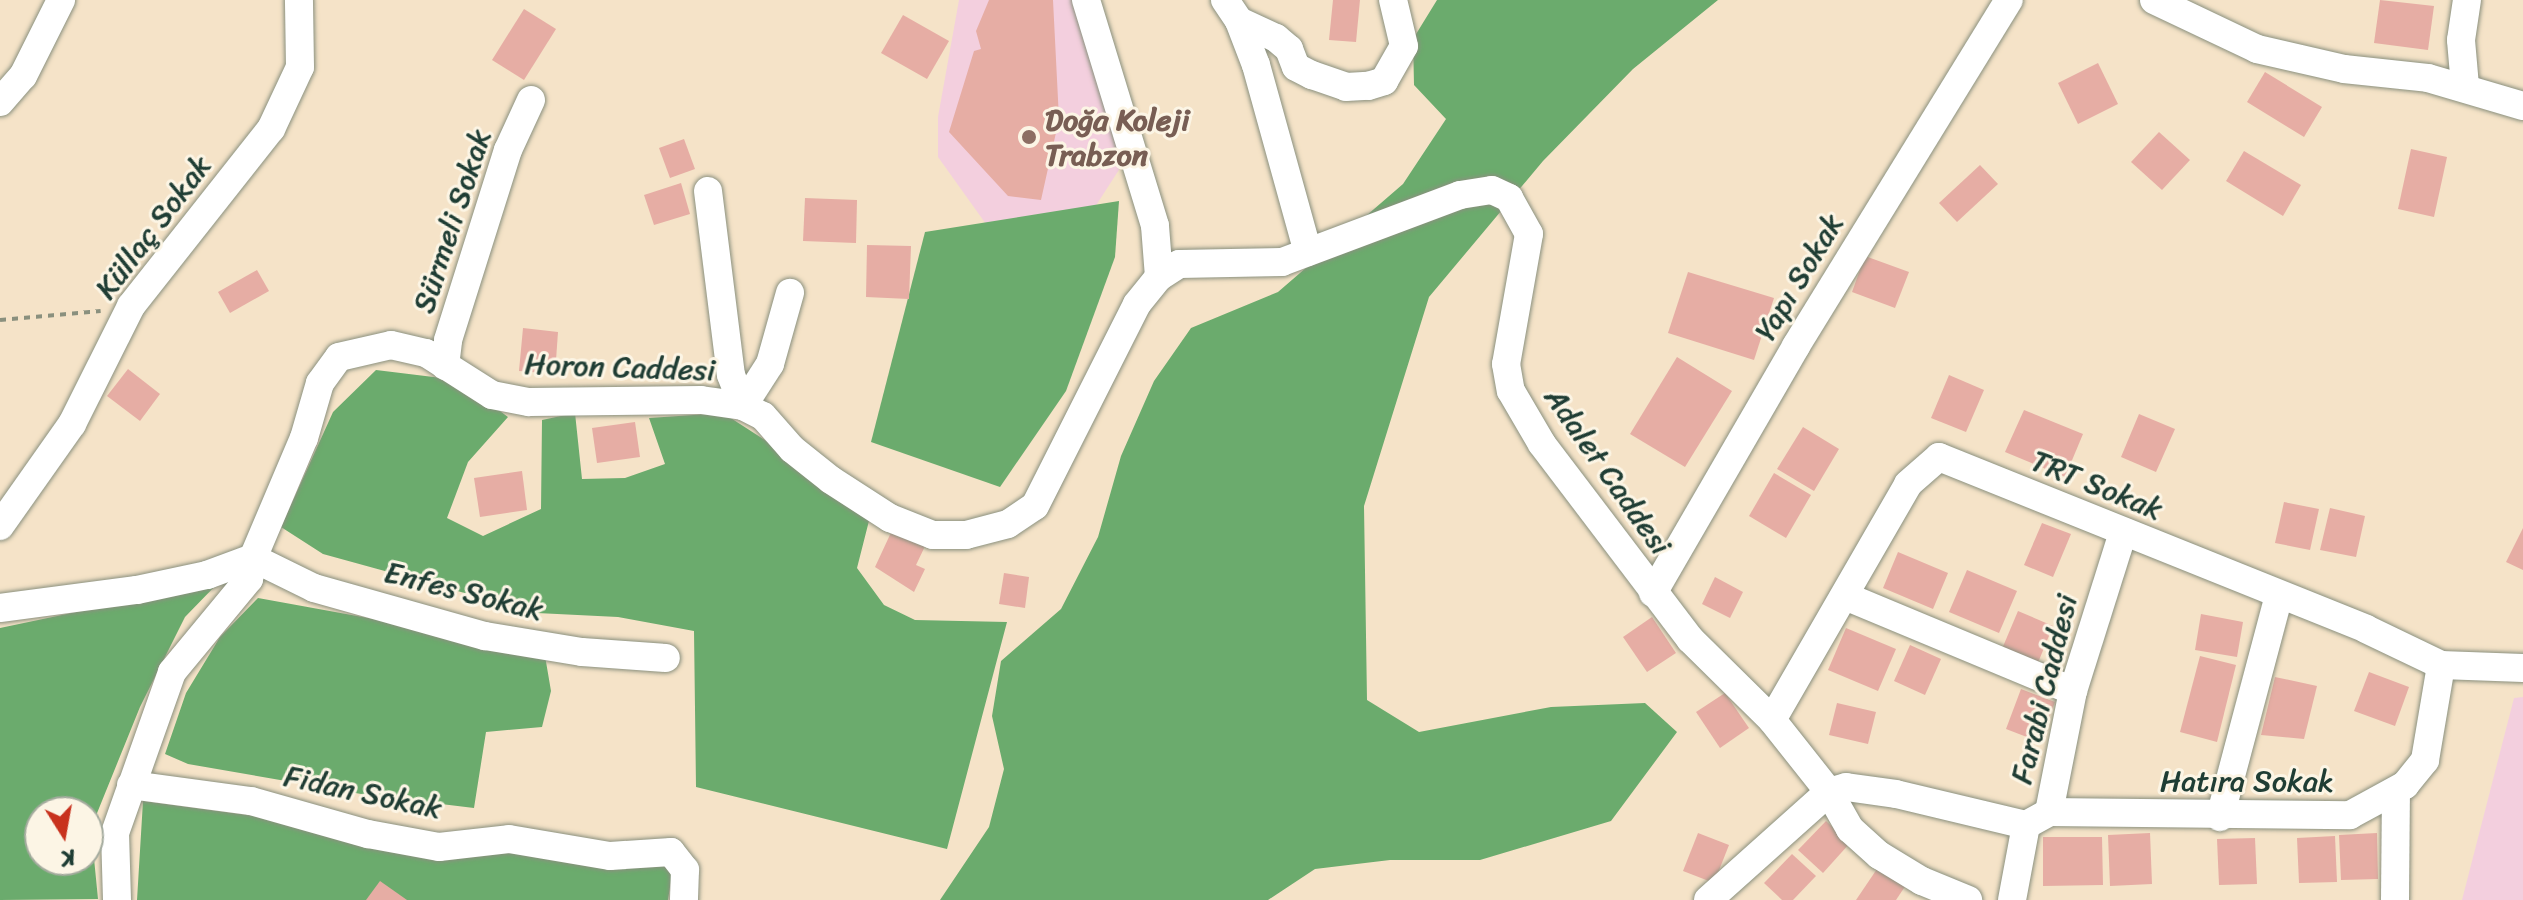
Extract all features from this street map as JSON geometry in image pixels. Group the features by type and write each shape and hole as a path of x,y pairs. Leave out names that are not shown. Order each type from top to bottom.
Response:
{"street":[{"path":"0,102 23,76 61,0"},
{"name":"Küllaç Sokak","path":"0,526 72,424 131,306 271,129 300,67 299,0"},
{"path":"1086,0 1155,226 1159,277"},
{"path":"1232,10 1289,49 1296,67 1346,87 1368,86 1384,81 1404,46 1393,0"},
{"name":"Yapı Sokak","path":"1653,593 1796,346 2009,0"},
{"path":"2154,0 2257,49 2344,69 2465,86 2523,106"},
{"path":"2465,86 2461,40 2467,0"},
{"path":"1232,10 1279,137 1308,252"},
{"name":"Sürmeli Sokak","path":"445,366 448,340 508,150 531,100"},
{"name":"Adalet Caddesi","path":"1159,277 1179,264 1282,262 1460,195 1492,190 1509,198 1529,234 1506,364 1511,391 1542,444 1690,639 1772,720 1829,792 1850,829 1879,855 1922,881 1968,900"},
{"path":"708,191 731,375 743,406"},
{"name":"Horon Caddesi","path":"117,900 115,833 172,672 249,579 253,558 304,438 320,383 339,357 391,345 426,353 492,395 529,402 701,400 743,406 763,416 792,449 831,480 890,518 933,535 966,535 1008,524 1035,506 1137,304 1159,277"},
{"path":"743,406 770,364 790,293"},
{"name":"TRT Sokak","path":"1772,720 1908,484 1939,457 2441,665 2523,668"},
{"name":"Farabi Caddesi","path":"2012,900 2123,532"},
{"path":"0,608 137,590 207,575 253,558"},
{"name":"Enfes Sokak","path":"253,558 314,588 485,636 582,652 666,658"},
{"path":"1845,596 2073,691"},
{"path":"2220,817 2279,596"},
{"name":"Hatıra Sokak","path":"2037,818 2350,815 2396,792 2425,760 2441,665"},
{"name":"Fidan Sokak","path":"131,785 251,801 368,834 439,847 509,839 610,856 671,852 685,870 684,900"},
{"path":"1708,900 1734,888 1829,792 1846,787 2037,818"},
{"path":"2395,900 2396,792"}],"path":[{"path":"0,320 131,306"}],"shaded area":[{"name":"Doğa Koleji Trabzon","path":"959,0 1080,0 1126,159 1062,258 991,231 938,157 938,117"},
{"path":"2523,697 2523,900 2462,900 2514,698"}],"green space":[{"path":"1437,0 1718,0 1633,69 1543,161 1429,297 1364,506 1367,700 1419,732 1551,707 1645,703 1677,732 1611,821 1480,860 1390,860 1315,869 1268,900 940,900 989,827 1004,769 992,716 1001,661 1061,609 1098,537 1121,456 1154,381 1191,328 1278,292 1403,184 1446,119 1414,85 1413,39"},
{"path":"1119,201 1115,257 1066,391 1000,487 871,442 925,232"},
{"path":"376,370 458,380 508,417 468,462 447,518 483,536 541,509 542,420 575,413 582,479 625,478 665,464 649,418 723,413 872,509 857,568 884,605 915,620 1007,622 947,849 696,787 694,631 618,617 537,613 323,554 281,527 333,412"},
{"path":"219,582 185,617 140,707 104,796 24,796 24,876 96,876 98,899 0,900 0,628"},
{"path":"258,598 544,650 551,691 542,727 486,732 474,808 367,795 188,764 165,754 186,693 220,637"},
{"path":"143,801 577,860 663,853 672,874 668,900 137,900"}],"building":[{"path":"989,0 1053,0 1059,119 1041,200 1008,196 949,132 974,51 981,49 976,31"},
{"path":"1333,0 1360,0 1356,42 1329,40"},
{"path":"2380,0 2434,6 2428,50 2374,43"},
{"path":"524,9 556,29 524,80 492,60"},
{"path":"903,15 949,41 927,79 881,53"},
{"path":"2098,63 2118,104 2078,124 2058,83"},
{"path":"2265,72 2322,107 2304,137 2247,102"},
{"path":"2159,132 2190,160 2162,190 2131,162"},
{"path":"684,139 695,169 670,178 659,148"},
{"path":"2411,149 2447,157 2434,217 2398,209"},
{"path":"2244,151 2301,185 2283,216 2226,181"},
{"path":"1980,165 1998,184 1957,222 1939,203"},
{"path":"681,183 690,214 654,225 644,195"},
{"path":"805,198 857,200 856,243 803,241"},
{"path":"867,245 911,246 909,299 866,297"},
{"path":"1865,256 1909,272 1895,308 1852,292"},
{"path":"257,270 269,291 230,313 218,292"},
{"path":"1688,272 1774,298 1754,360 1668,333"},
{"path":"523,328 558,332 555,374 519,371"},
{"path":"1677,357 1732,391 1685,467 1630,434"},
{"path":"128,369 160,394 140,421 107,396"},
{"path":"1949,375 1984,390 1966,432 1931,418"},
{"path":"2024,410 2083,434 2065,477 2005,452"},
{"path":"2139,414 2175,429 2156,472 2121,457"},
{"path":"635,422 640,457 597,463 592,428"},
{"path":"1803,427 1839,449 1814,491 1777,469"},
{"path":"522,471 527,510 480,517 474,478"},
{"path":"1774,473 1811,495 1786,538 1749,516"},
{"path":"2284,502 2319,509 2310,550 2275,543"},
{"path":"2330,508 2365,516 2356,557 2320,550"},
{"path":"2042,523 2071,534 2053,577 2024,565"},
{"path":"895,524 928,540 916,565 925,569 914,592 875,567"},
{"path":"2523,528 2523,570 2506,562"},
{"path":"1898,552 1948,573 1933,609 1883,588"},
{"path":"1967,570 2017,591 1999,633 1949,612"},
{"path":"1004,573 1029,577 1025,608 999,604"},
{"path":"1715,577 1743,592 1730,618 1702,604"},
{"path":"2018,611 2053,626 2035,670 1999,656"},
{"path":"2201,614 2243,622 2237,657 2195,650"},
{"path":"1652,617 1676,653 1647,672 1623,637"},
{"path":"1846,628 1896,649 1878,691 1828,670"},
{"path":"1910,645 1941,659 1925,695 1894,681"},
{"path":"2200,656 2236,665 2217,742 2180,732"},
{"path":"2369,672 2409,687 2395,726 2354,711"},
{"path":"2275,677 2317,686 2304,739 2261,735"},
{"path":"2021,689 2055,702 2040,742 2006,729"},
{"path":"1725,693 1749,728 1720,748 1696,712"},
{"path":"1837,703 1876,712 1868,744 1829,735"},
{"path":"1826,821 1850,843 1823,873 1798,850"},
{"path":"1698,833 1729,845 1714,883 1683,871"},
{"path":"2150,833 2152,884 2110,886 2108,835"},
{"path":"2377,833 2378,879 2341,880 2339,835"},
{"path":"2335,836 2337,882 2299,883 2297,838"},
{"path":"2043,837 2102,837 2103,885 2043,886"},
{"path":"2255,838 2257,884 2219,885 2217,839"},
{"path":"1792,854 1816,876 1793,900 1782,900 1764,883"},
{"path":"1879,866 1906,885 1896,900 1856,900"},
{"path":"380,881 407,900 366,900"}],"place":[{"name":"Doğa Koleji Trabzon","path":"1029,137"}]}
